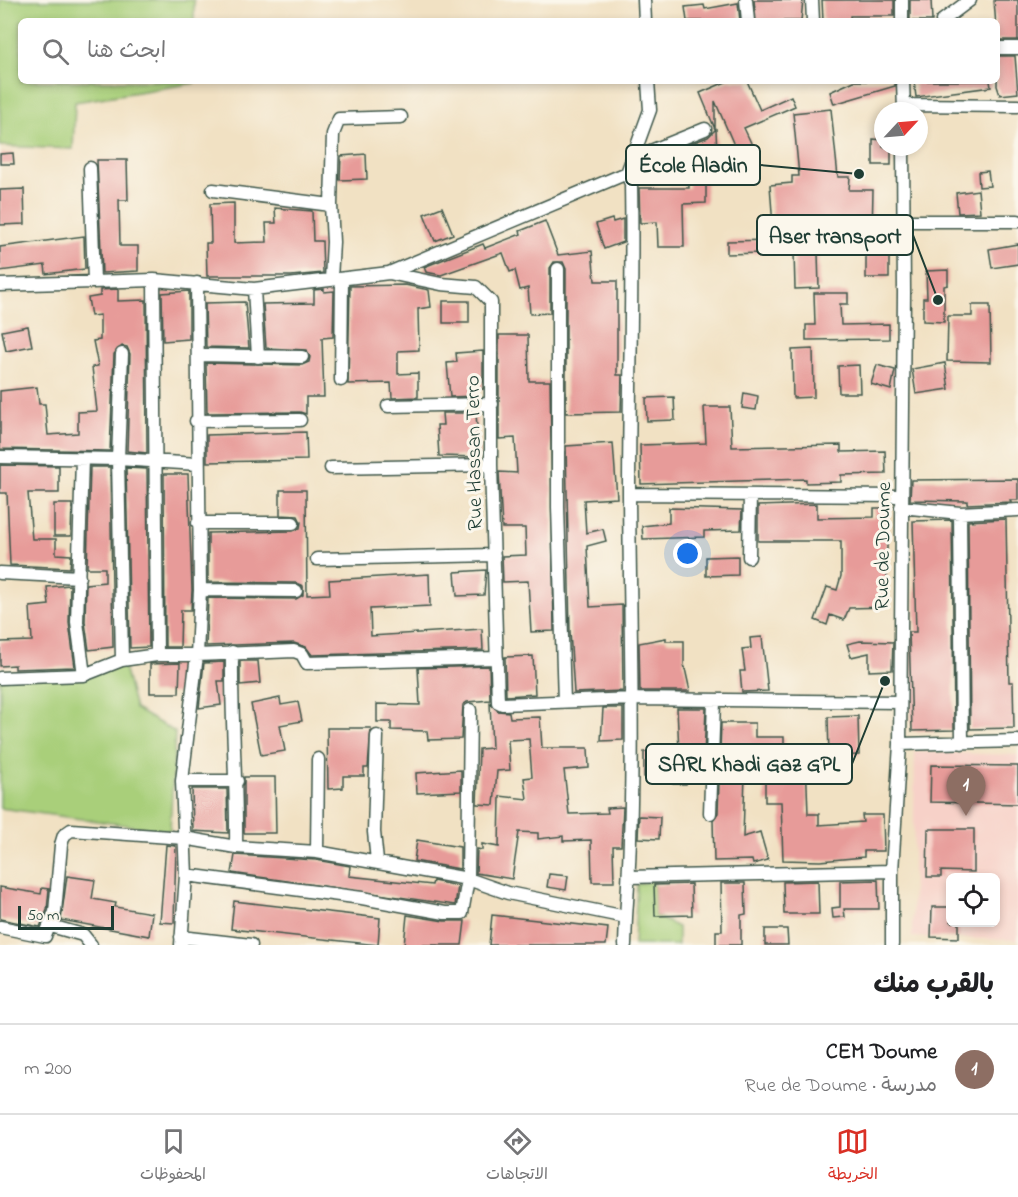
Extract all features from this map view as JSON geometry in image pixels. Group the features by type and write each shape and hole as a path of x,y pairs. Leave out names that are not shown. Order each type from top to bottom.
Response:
{"street":[{"path":"644,0 645,18"},
{"path":"746,0 748,18"},
{"path":"812,0 813,18"},
{"path":"902,0 902,18"},
{"path":"946,18 970,0"},
{"path":"1000,48 1018,48"},
{"path":"625,945 633,699 629,494 633,263 631,184 627,173 650,110 648,84"},
{"path":"903,84 904,102"},
{"path":"928,108 1018,106"},
{"path":"341,380 331,205 333,134 339,119 401,117"},
{"path":"631,159 705,129"},
{"name":"Rue de Doume","path":"892,945 892,871 900,744 903,156"},
{"path":"90,168 94,281"},
{"path":"389,273 627,173"},
{"path":"213,190 331,205"},
{"path":"902,221 1018,221"},
{"path":"558,269 558,507 564,702"},
{"name":"Rue Hassan Terro","path":"0,285 154,280 254,289 389,273 441,284 476,287 491,302 491,465 497,658 496,697 502,704 633,699 714,702 899,702"},
{"path":"154,280 157,655"},
{"path":"197,283 199,355 196,421 200,590 197,654 182,781 186,875 181,941 251,945"},
{"path":"254,289 258,357"},
{"path":"122,354 118,459 122,660"},
{"path":"199,355 302,357"},
{"path":"388,406 492,404"},
{"path":"196,421 300,420"},
{"path":"0,457 118,459 198,464"},
{"path":"82,459 77,622 84,675"},
{"path":"331,468 491,465"},
{"path":"629,494 750,495 902,502 960,513 1018,510"},
{"path":"749,558 750,495"},
{"path":"960,513 962,744"},
{"path":"198,523 292,523"},
{"path":"317,559 494,555"},
{"path":"0,573 79,577"},
{"path":"200,590 296,591"},
{"path":"0,678 84,675 122,660 157,655 294,651 302,654 307,663 497,658"},
{"path":"232,652 231,702 237,782 236,847"},
{"path":"710,813 714,702"},
{"path":"186,875 362,898 445,913 462,913 468,879 470,710"},
{"path":"377,736 374,832 377,861"},
{"path":"900,744 1018,741"},
{"path":"317,852 318,759"},
{"path":"182,781 237,782"},
{"path":"46,936 56,912 61,845 66,832 72,830 184,838 236,847 317,852 377,861 468,879 508,893 626,917"},
{"path":"629,876 892,871"},
{"path":"0,927 46,936 83,935 91,945"}],"shaded area":[{"path":"915,752 1018,755 1018,940 912,937"}],"green space":[{"path":"0,0 194,0 194,18 18,18 18,84 188,84 75,102 73,149 0,146"},
{"path":"123,663 135,709 175,732 170,831 0,808 0,674 66,671"},
{"path":"654,881 655,916 678,927 678,945 634,945 637,884"}],"building":[{"path":"754,0 803,0 801,18 756,18"},
{"path":"822,0 894,0 894,16 823,18"},
{"path":"910,0 931,0 932,18 910,18"},
{"path":"994,0 1018,0 1018,40 1000,40 1000,18 995,18"},
{"path":"738,3 740,18 687,18 685,7 704,5 705,9"},
{"path":"1000,56 1015,56 1018,93 1000,95 997,86 1000,84"},
{"path":"721,84 748,84 760,110 791,96 795,106 744,128 752,145 737,152 715,101 715,129 700,93"},
{"path":"847,84 895,84 895,86 834,104 830,92"},
{"path":"914,84 990,84 991,87 916,97"},
{"path":"831,109 838,177 850,177 849,190 873,190 872,234 889,234 889,278 866,278 866,248 840,248 840,253 818,253 819,288 795,289 794,252 727,254 727,241 774,240 770,185 792,183 792,176 799,176 793,113"},
{"path":"716,129 718,183 706,183 706,203 683,204 684,247 658,247 657,222 640,223 639,188 689,188 687,145 708,137"},
{"path":"873,139 874,156 891,156 891,165 873,165"},
{"path":"13,153 14,164 0,164 0,154"},
{"path":"366,154 367,179 340,180 341,156"},
{"path":"97,160 127,160 128,200 119,200 120,246 138,246 138,271 102,273"},
{"path":"988,171 990,186 979,187 978,172"},
{"path":"24,189 25,224 0,225 0,190"},
{"path":"978,190 980,212 958,213 956,193"},
{"path":"234,203 234,243 267,242 266,223 276,223 275,208 312,211 313,241 322,241 323,273 291,276 207,276 206,243 211,243 210,204"},
{"path":"442,207 453,234 435,241 424,214"},
{"path":"612,219 613,222 623,219 623,242 604,249 596,224"},
{"path":"545,221 558,255 592,251 595,281 617,281 617,375 622,375 621,412 566,413 566,269 563,262 554,262 550,268 550,313 530,314 528,288 520,290 515,270 510,272 503,253 441,275 426,272 424,267 483,244 485,248 521,234 520,231"},
{"path":"84,236 85,269 46,274 45,265 0,271 0,247"},
{"path":"1018,244 1018,264 992,268 989,249"},
{"path":"948,270 948,285 944,286 944,322 923,321 923,298 927,298 926,271"},
{"path":"405,285 429,290 431,307 418,309 419,350 398,351 398,374 418,373 418,397 392,398 391,383 348,384 350,286"},
{"path":"118,289 118,301 146,300 147,453 127,451 130,354 127,347 122,346 114,354 110,451 0,449 0,391 37,387 39,404 45,404 48,435 78,433 78,412 97,411 92,367 98,366 93,341 100,340 100,315 91,316 88,298 100,296 100,290"},
{"path":"324,289 324,292 334,291 333,337 322,338 324,397 306,397 306,414 300,412 207,413 206,363 302,365 309,362 310,357 306,350 266,348 263,304 314,303 314,290"},
{"path":"189,291 189,339 163,341 162,293"},
{"path":"814,293 848,293 848,304 840,304 841,325 889,324 889,339 806,340 806,325 815,325"},
{"path":"443,301 469,301 469,323 443,323"},
{"path":"245,302 249,348 206,347 205,303"},
{"path":"972,305 990,305 991,362 947,361 948,316 972,316"},
{"path":"28,326 32,346 6,351 2,331"},
{"path":"499,335 528,335 529,381 550,381 554,631 531,632 528,581 503,582 502,556 526,555 525,528 502,528 499,472 517,473 515,438 499,439"},
{"path":"813,349 814,397 793,398 792,350"},
{"path":"483,351 483,389 475,390 476,396 450,397 447,363 457,362 456,353"},
{"path":"945,363 949,389 916,394 912,369"},
{"path":"859,365 860,393 839,393 838,366"},
{"path":"877,365 895,370 891,390 871,384"},
{"path":"744,393 758,396 756,410 742,408"},
{"path":"674,397 675,420 647,421 646,398"},
{"path":"704,407 730,407 732,447 841,445 841,452 885,451 886,474 841,475 841,482 806,483 806,479 641,484 640,445 706,443"},
{"path":"442,413 476,413 479,457 439,456 437,425 443,425"},
{"path":"306,432 307,460 207,462 207,435"},
{"path":"613,443 617,498 584,500 586,533 603,529 606,541 587,546 590,607 622,605 623,691 574,693 570,631 566,446"},
{"path":"0,465 59,466 59,493 28,493 32,539 56,539 56,554 71,555 70,568 10,565 7,493 0,493"},
{"path":"90,467 110,467 113,647 89,650 85,622 86,584 105,582 105,568 87,568"},
{"path":"126,468 147,469 149,647 130,648"},
{"path":"164,474 188,474 192,590 191,610 181,610 180,647 165,647"},
{"path":"1018,479 1018,500 1010,500 1011,502 967,504 967,501 910,500 911,480"},
{"path":"280,490 306,490 307,595 330,594 329,580 429,574 430,606 370,609 371,636 482,629 483,650 312,655 306,647 294,643 206,646 208,598 296,599 303,595 303,586 296,583 208,582 208,533 293,531 300,528 301,522 298,516 280,515"},
{"path":"54,504 72,504 71,536 54,536"},
{"path":"817,504 817,518 874,517 874,508 887,508 887,607 849,608 844,620 830,615 827,625 815,620 827,587 837,590 841,576 841,541 758,541 758,506"},
{"path":"669,508 742,510 741,530 704,531 704,537 643,539 642,526 669,523"},
{"path":"1006,519 1009,682 1013,682 1014,728 970,729 968,521"},
{"path":"952,520 954,730 912,731 909,632 916,632 913,521"},
{"path":"738,556 738,575 706,576 706,557"},
{"path":"486,570 484,595 457,596 455,572"},
{"path":"70,585 69,623 75,667 15,669 15,665 0,666 0,642 32,641 30,607 49,605 47,587"},
{"path":"762,637 768,691 742,692 740,671 745,671 742,649 751,648 750,638"},
{"path":"666,638 666,641 684,641 684,664 690,691 640,691 639,643"},
{"path":"860,641 893,642 892,670 869,671 869,653 851,657 847,644"},
{"path":"533,656 535,694 506,696 505,657"},
{"path":"240,661 258,661 260,683 240,685"},
{"path":"224,662 224,681 218,681 221,705 199,708 204,663"},
{"path":"180,663 179,693 150,693 150,664"},
{"path":"489,666 490,700 467,702 463,705 461,739 428,740 427,731 391,730 391,722 377,722 377,704 420,705 418,668"},
{"path":"280,698 281,705 298,702 302,721 280,725 285,751 261,755 251,704"},
{"path":"490,703 498,711 509,712 510,718 540,717 542,748 588,748 589,768 564,770 569,814 608,813 607,808 623,807 621,846 613,846 614,882 592,882 591,840 563,841 563,836 538,839 538,833 519,832 512,879 476,873 477,849 482,850 482,844 499,847 500,796 527,799 524,778 532,777 529,739 508,740 510,770 497,771 494,805 477,804 479,749 492,748"},
{"path":"603,708 623,708 623,740 601,741"},
{"path":"677,708 706,708 704,756 686,757 686,784 673,784 673,776 644,777 644,752 679,751"},
{"path":"858,716 859,755 829,756 828,717"},
{"path":"721,723 755,723 755,737 784,737 784,758 806,758 808,814 819,814 819,825 863,822 862,815 883,815 884,851 864,851 864,857 820,861 783,860 781,802 765,802 765,775 745,775 743,837 760,832 768,860 753,864 752,860 714,861 713,820 718,813"},
{"path":"327,728 371,728 368,768 364,768 364,776 343,776 343,788 328,789"},
{"path":"931,765 1018,766 1018,804 930,802"},
{"path":"461,770 461,791 417,793 416,773"},
{"path":"244,777 275,777 276,833 244,833"},
{"path":"192,789 227,789 228,833 193,831"},
{"path":"639,816 660,817 659,839 638,838"},
{"path":"928,829 974,829 974,872 941,871 941,877 927,877"},
{"path":"417,840 460,847 460,869 414,861"},
{"path":"166,845 176,846 174,923 160,922"},
{"path":"235,855 316,860 350,866 349,876 432,885 433,881 458,886 455,905 232,873"},
{"path":"549,874 568,876 566,890 547,887"},
{"path":"67,876 95,880 92,899 116,903 115,907 152,913 149,936 61,920"},
{"path":"878,880 879,909 844,909 845,917 833,918 832,908 840,907 840,881"},
{"path":"818,881 819,914 784,914 783,882"},
{"path":"721,883 745,883 746,914 741,915 741,945 716,945 716,931 722,931"},
{"path":"691,884 692,915 655,916 654,885"},
{"path":"0,887 41,894 42,888 49,889 47,910 40,927 0,919"},
{"path":"234,901 380,918 378,945 231,929"},
{"path":"932,907 946,907 946,927 959,927 959,938 931,937"},
{"path":"407,915 444,921 465,921 462,945 404,945"},
{"path":"492,915 608,928 606,945 489,945"},
{"path":"765,929 787,929 788,945 765,945"}],"place":[{"name":"École Aladin","path":"859,174"},
{"name":"Aser transport","path":"938,300"},
{"name":"SARL Khadi Gaz GPL","path":"885,681"},
{"name":"CEM Doume","path":"966,816"}]}
